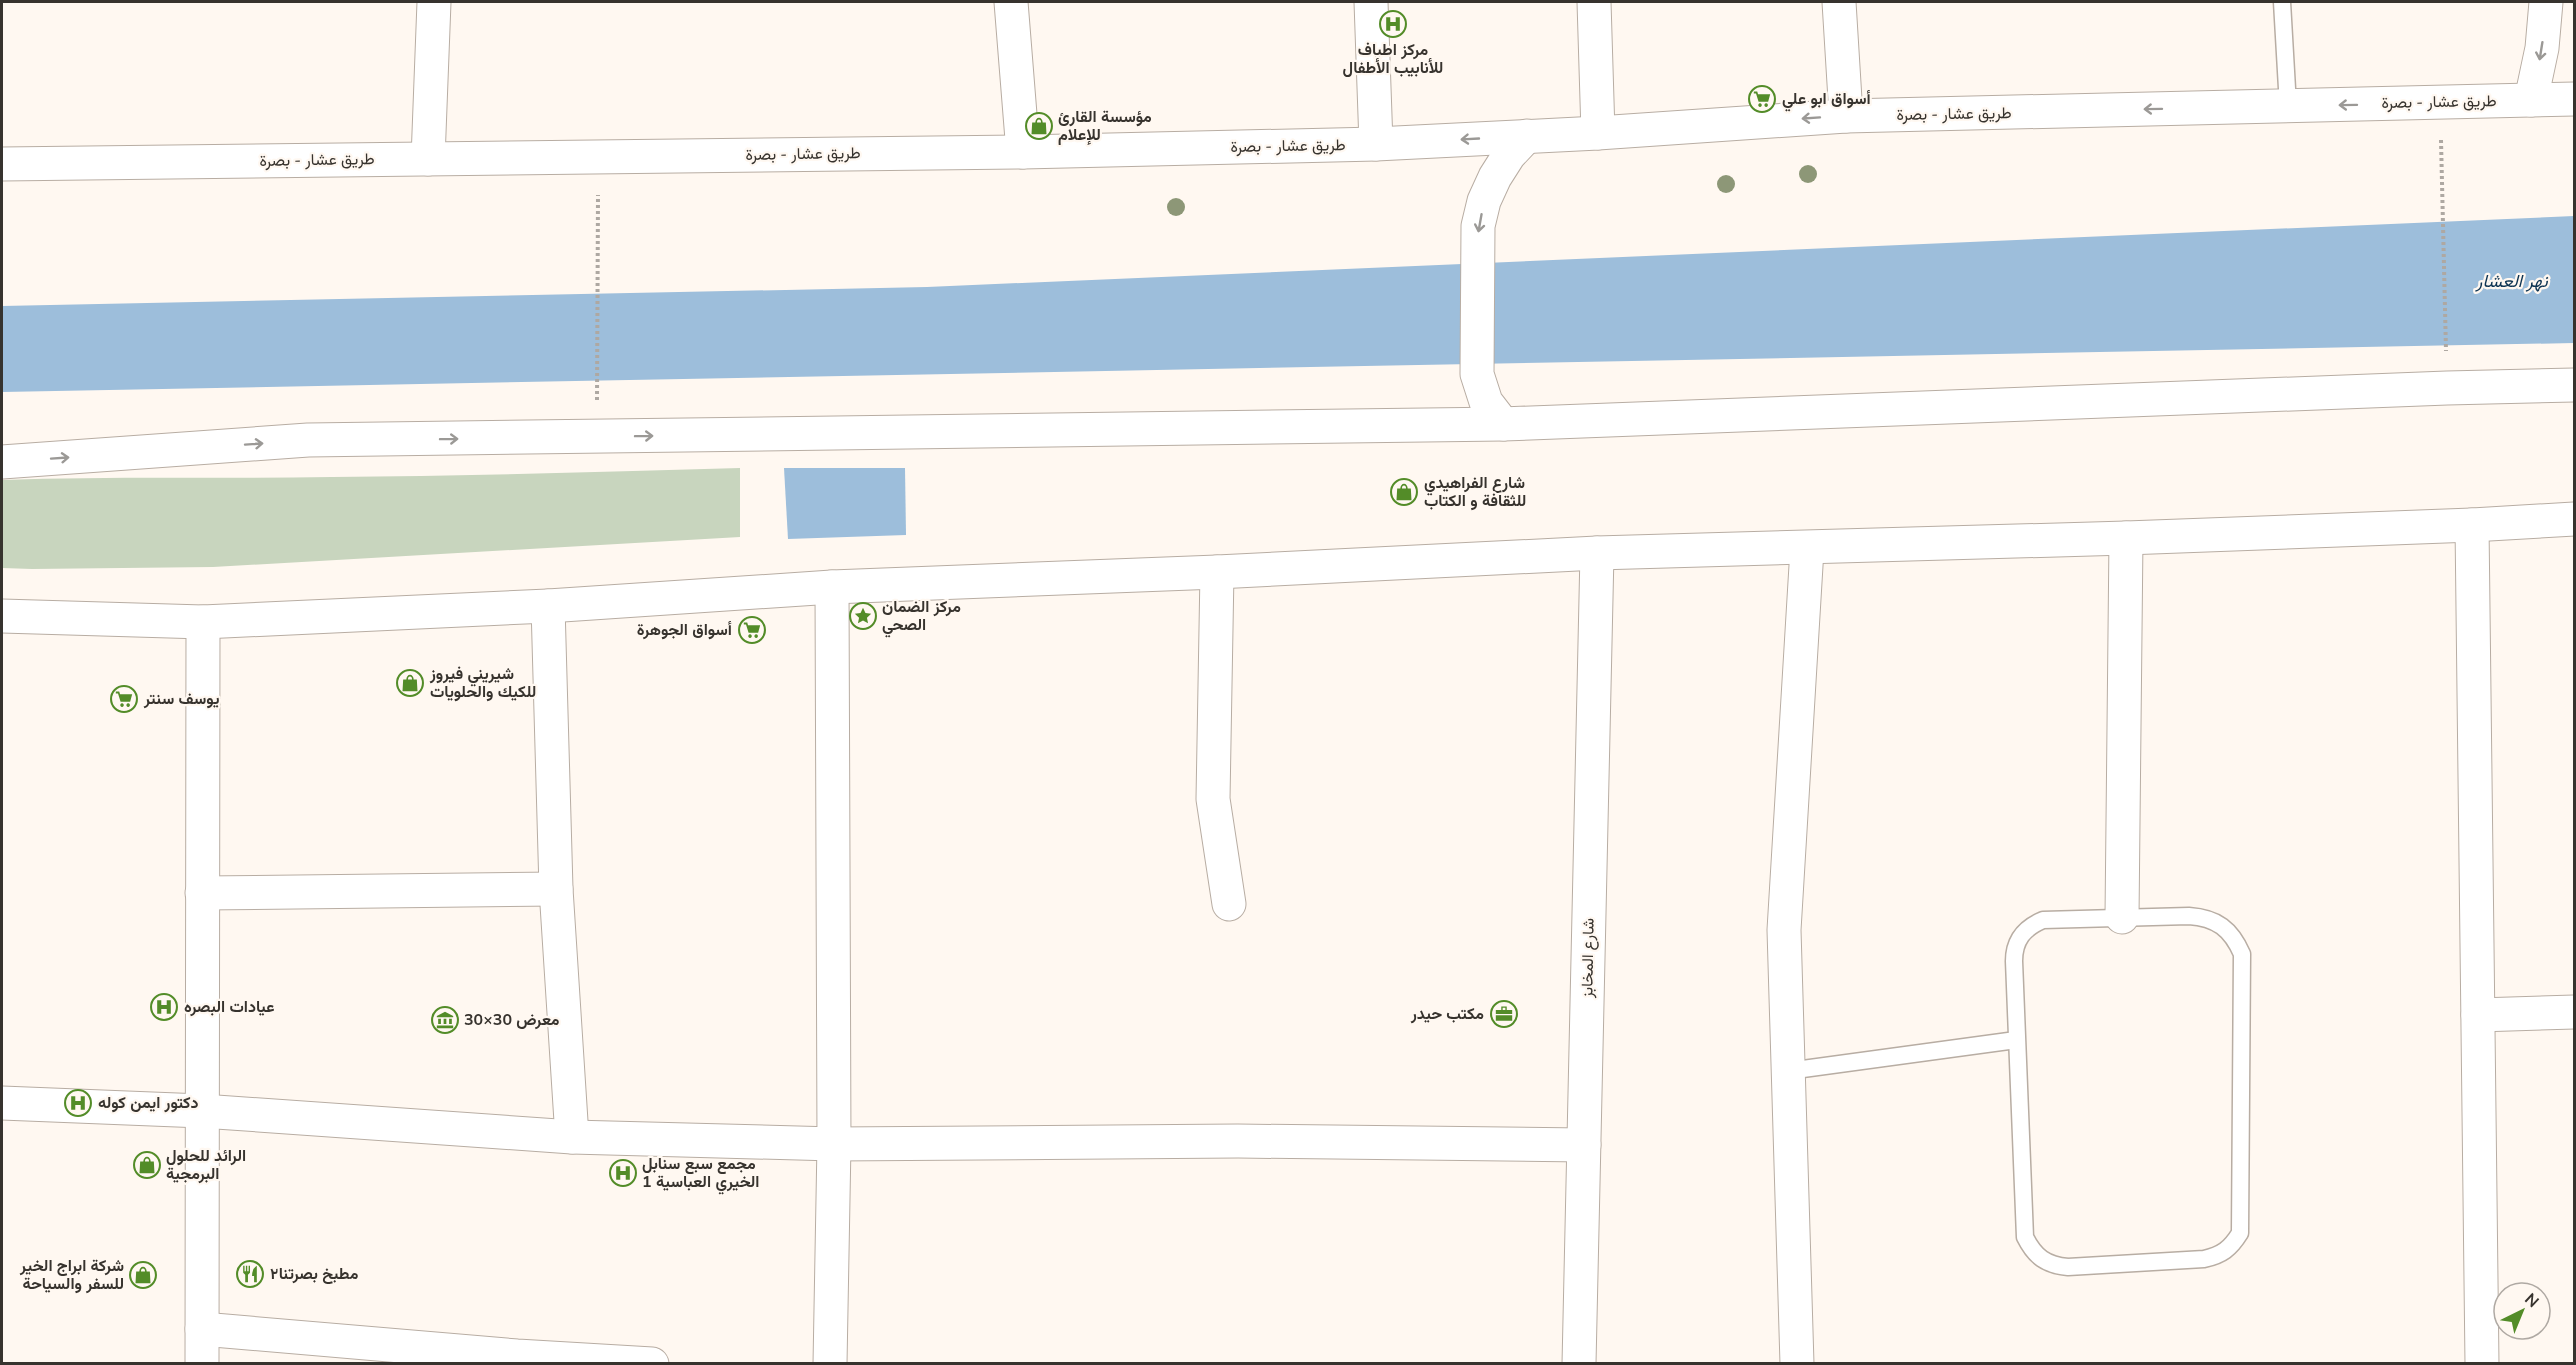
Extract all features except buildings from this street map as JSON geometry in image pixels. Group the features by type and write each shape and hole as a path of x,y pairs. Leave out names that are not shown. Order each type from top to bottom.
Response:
{"street":[{"path":"428,159 434,2"},
{"path":"1011,2 1023,152"},
{"path":"1371,2 1376,144"},
{"path":"1594,2 1598,132"},
{"path":"1839,2 1846,116"},
{"path":"2531,100 2542,48 2546,2"},
{"name":"طريق عشار - بصرة","path":"2,164 1023,152 1376,144 1846,116 2574,99"},
{"path":"1503,424 1486,402 1477,374 1478,226 1484,201 1495,177 1509,155 1527,136"},
{"path":"2,462 308,441 1503,424 2574,385"},
{"path":"2,616 203,622 548,606 832,587 1217,572 1597,553 1807,549 2127,538 2574,519"},
{"path":"2472,525 2482,1364"},
{"path":"2122,917 2127,538"},
{"path":"1797,1364 1784,930 1807,549"},
{"name":"شارع المخابز","path":"1579,1364 1597,553"},
{"path":"1217,572 1214,799 1228,904"},
{"path":"830,1364 834,1144 832,587"},
{"path":"548,606 556,889 572,1137"},
{"path":"202,1364 203,622"},
{"path":"202,893 556,889"},
{"path":"2478,1015 2574,1012"},
{"path":"2,1103 202,1110 572,1137 834,1144 1238,1141 1584,1145"},
{"path":"202,1329 517,1360 652,1364"}],"lane":[{"path":"2282,2 2288,106"},
{"path":"2122,917 2207,917 2223,925 2235,938 2242,954 2241,1217 2240,1233 2232,1246 2219,1255 2204,1259 2068,1267 2054,1266 2041,1260 2031,1250 2025,1237 2016,1040 2014,950 2024,930 2043,920 2122,917"},
{"path":"1788,1071 2016,1040"}],"path":[{"path":"2440,133 2446,351"},
{"path":"598,220 598,393"}],"green space":[{"path":"740,468 740,537 213,567 2,568 2,480 434,476"}],"water":[{"name":"نهر العشار","path":"2574,216 2574,343 2,392 2,306 927,287"},
{"path":"784,468 905,468 906,535 788,539"}],"place":[{"name":"مركز اطياف للأنابيب الأطفال","path":"1393,24"},
{"name":"أسواق ابو علي","path":"1762,99"},
{"name":"مؤسسة القارئ للإعلام","path":"1039,126"},
{"name":"شارع الفراهيدي للثقافة و الكتاب","path":"1404,492"},
{"name":"مركز الضمان الصحي","path":"863,616"},
{"name":"أسواق الجوهرة","path":"752,630"},
{"name":"شيريني فيروز للكيك والحلويات","path":"410,683"},
{"name":"يوسف سنتر","path":"124,699"},
{"name":"عيادات البصره","path":"164,1007"},
{"name":"مكتب حيدر","path":"1504,1014"},
{"name":"معرض 30×30","path":"445,1020"},
{"name":"دكتور ايمن كوله","path":"78,1103"},
{"name":"الرائد للحلول البرمجية","path":"147,1165"},
{"name":"مجمع سبع سنابل الخيري العباسية 1","path":"623,1173"},
{"name":"مطبخ بصرتنا٢","path":"250,1274"},
{"name":"شركة ابراج الخير للسفر والسياحة","path":"143,1275"}]}
